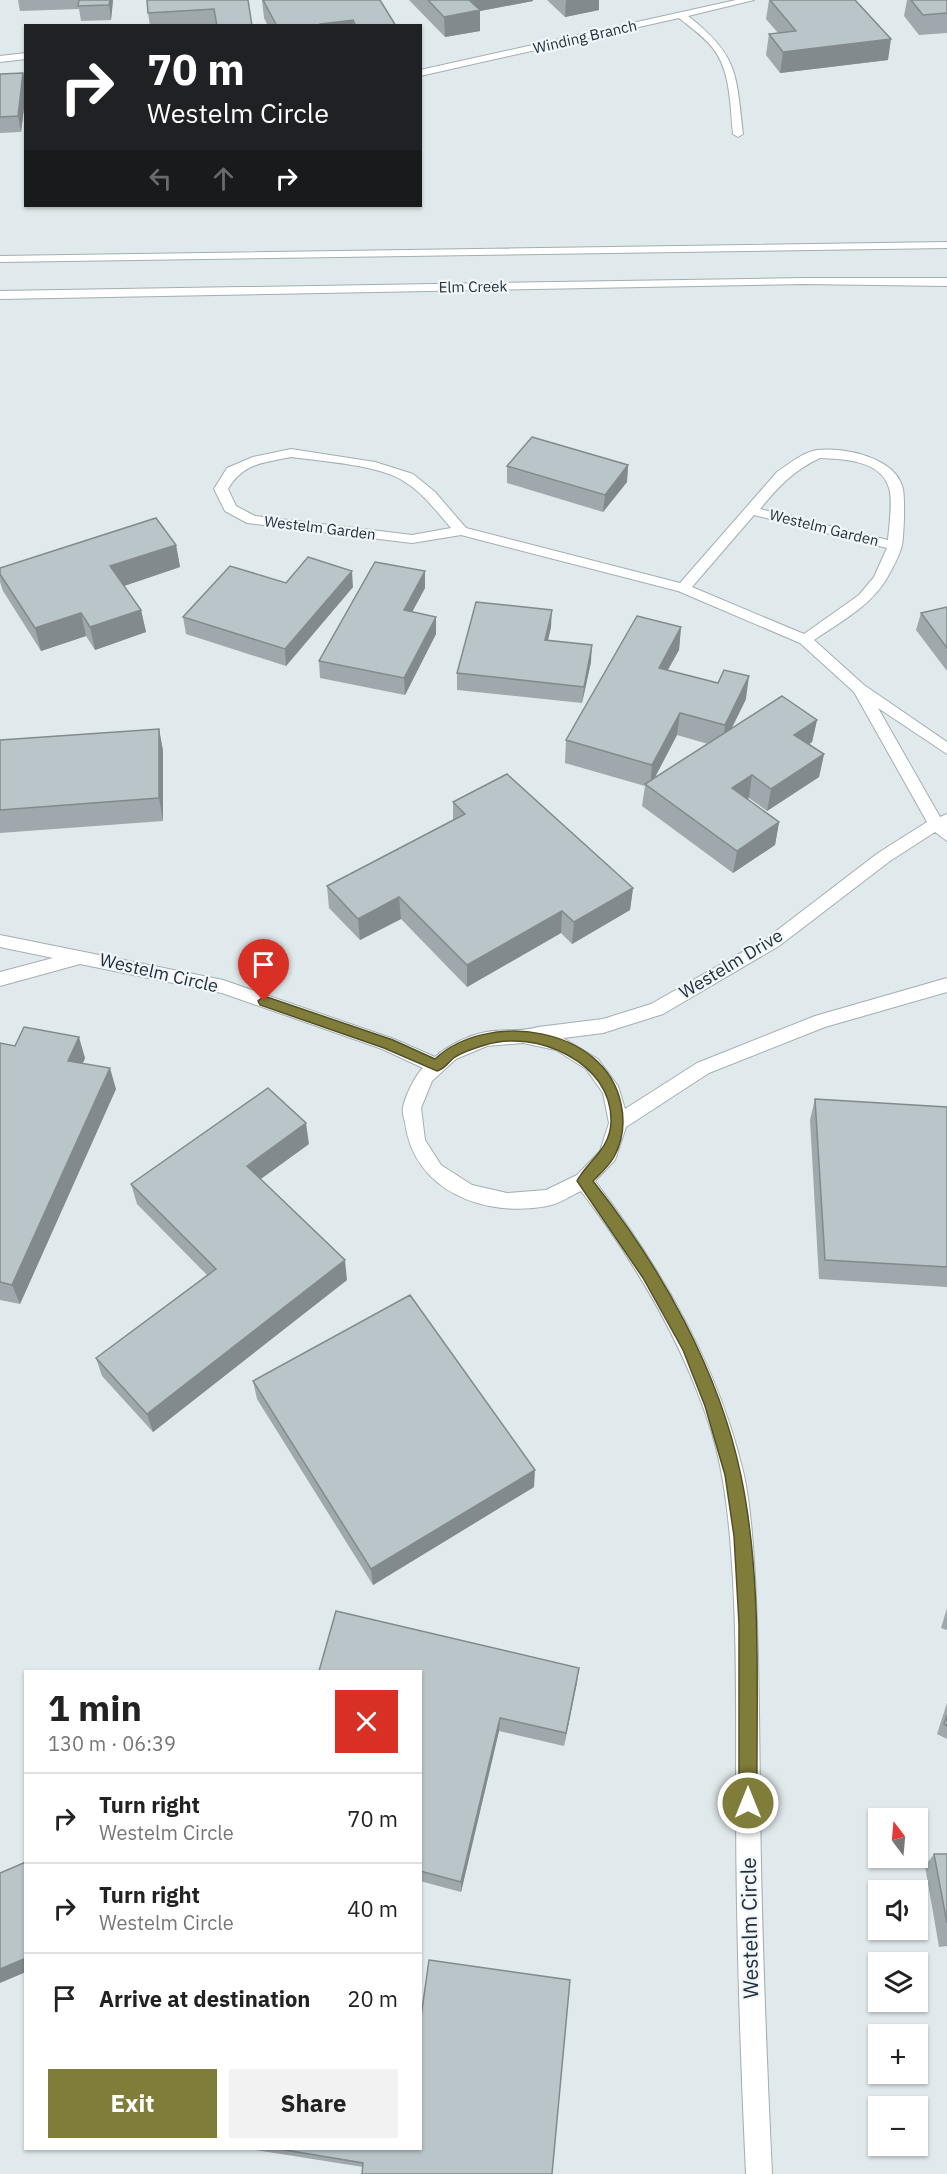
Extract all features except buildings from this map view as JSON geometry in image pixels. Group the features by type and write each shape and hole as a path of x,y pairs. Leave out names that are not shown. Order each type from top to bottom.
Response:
{"street":[{"name":"Winding Branch","path":"422,73 749,0"},
{"path":"681,15 716,45 723,57 730,74 738,134"},
{"path":"0,59 24,56"},
{"name":"Elm Creek","path":"0,259 947,245"},
{"name":"Elm Creek","path":"0,295 804,280 947,282"},
{"name":"Westelm Garden","path":"461,531 430,495 408,477 375,466 291,453 258,460 232,471 221,489 230,508 252,520 412,539 461,531 683,588 805,640 859,688 947,749"},
{"name":"Westelm Garden","path":"683,588 782,476 800,462 819,454 863,458 885,471 896,488 895,546 880,578 864,598 805,640"},
{"name":"Westelm Garden","path":"753,511 895,546"},
{"name":"Westelm Garden","path":"859,688 943,826"},
{"name":"Westelm Drive","path":"523,1036 603,1026 657,1009 773,942 884,857 943,826"},
{"name":"Westelm Circle","path":"0,941 83,956 223,987 388,1044 437,1066"},
{"name":"Westelm Circle","path":"0,979 83,956"},
{"path":"618,1123 703,1068 821,1021 947,985"},
{"path":"523,1036 561,1044 592,1064 612,1091 618,1123 608,1155 584,1181 548,1198 507,1202 467,1192 435,1170 416,1140 412,1108 424,1077 450,1054 485,1039 523,1036"},
{"name":"Westelm Circle","path":"584,1181 604,1206 649,1273 689,1347 713,1406 733,1475 742,1536 747,1624 748,1937 759,2174"}],"route":[{"path":"264,1001 388,1044 437,1066 450,1054 485,1039 523,1036 561,1044 592,1064 612,1091 618,1123 608,1155 584,1181 604,1206 649,1273 689,1347 713,1406 733,1475 742,1536 747,1624 748,1803"}]}
